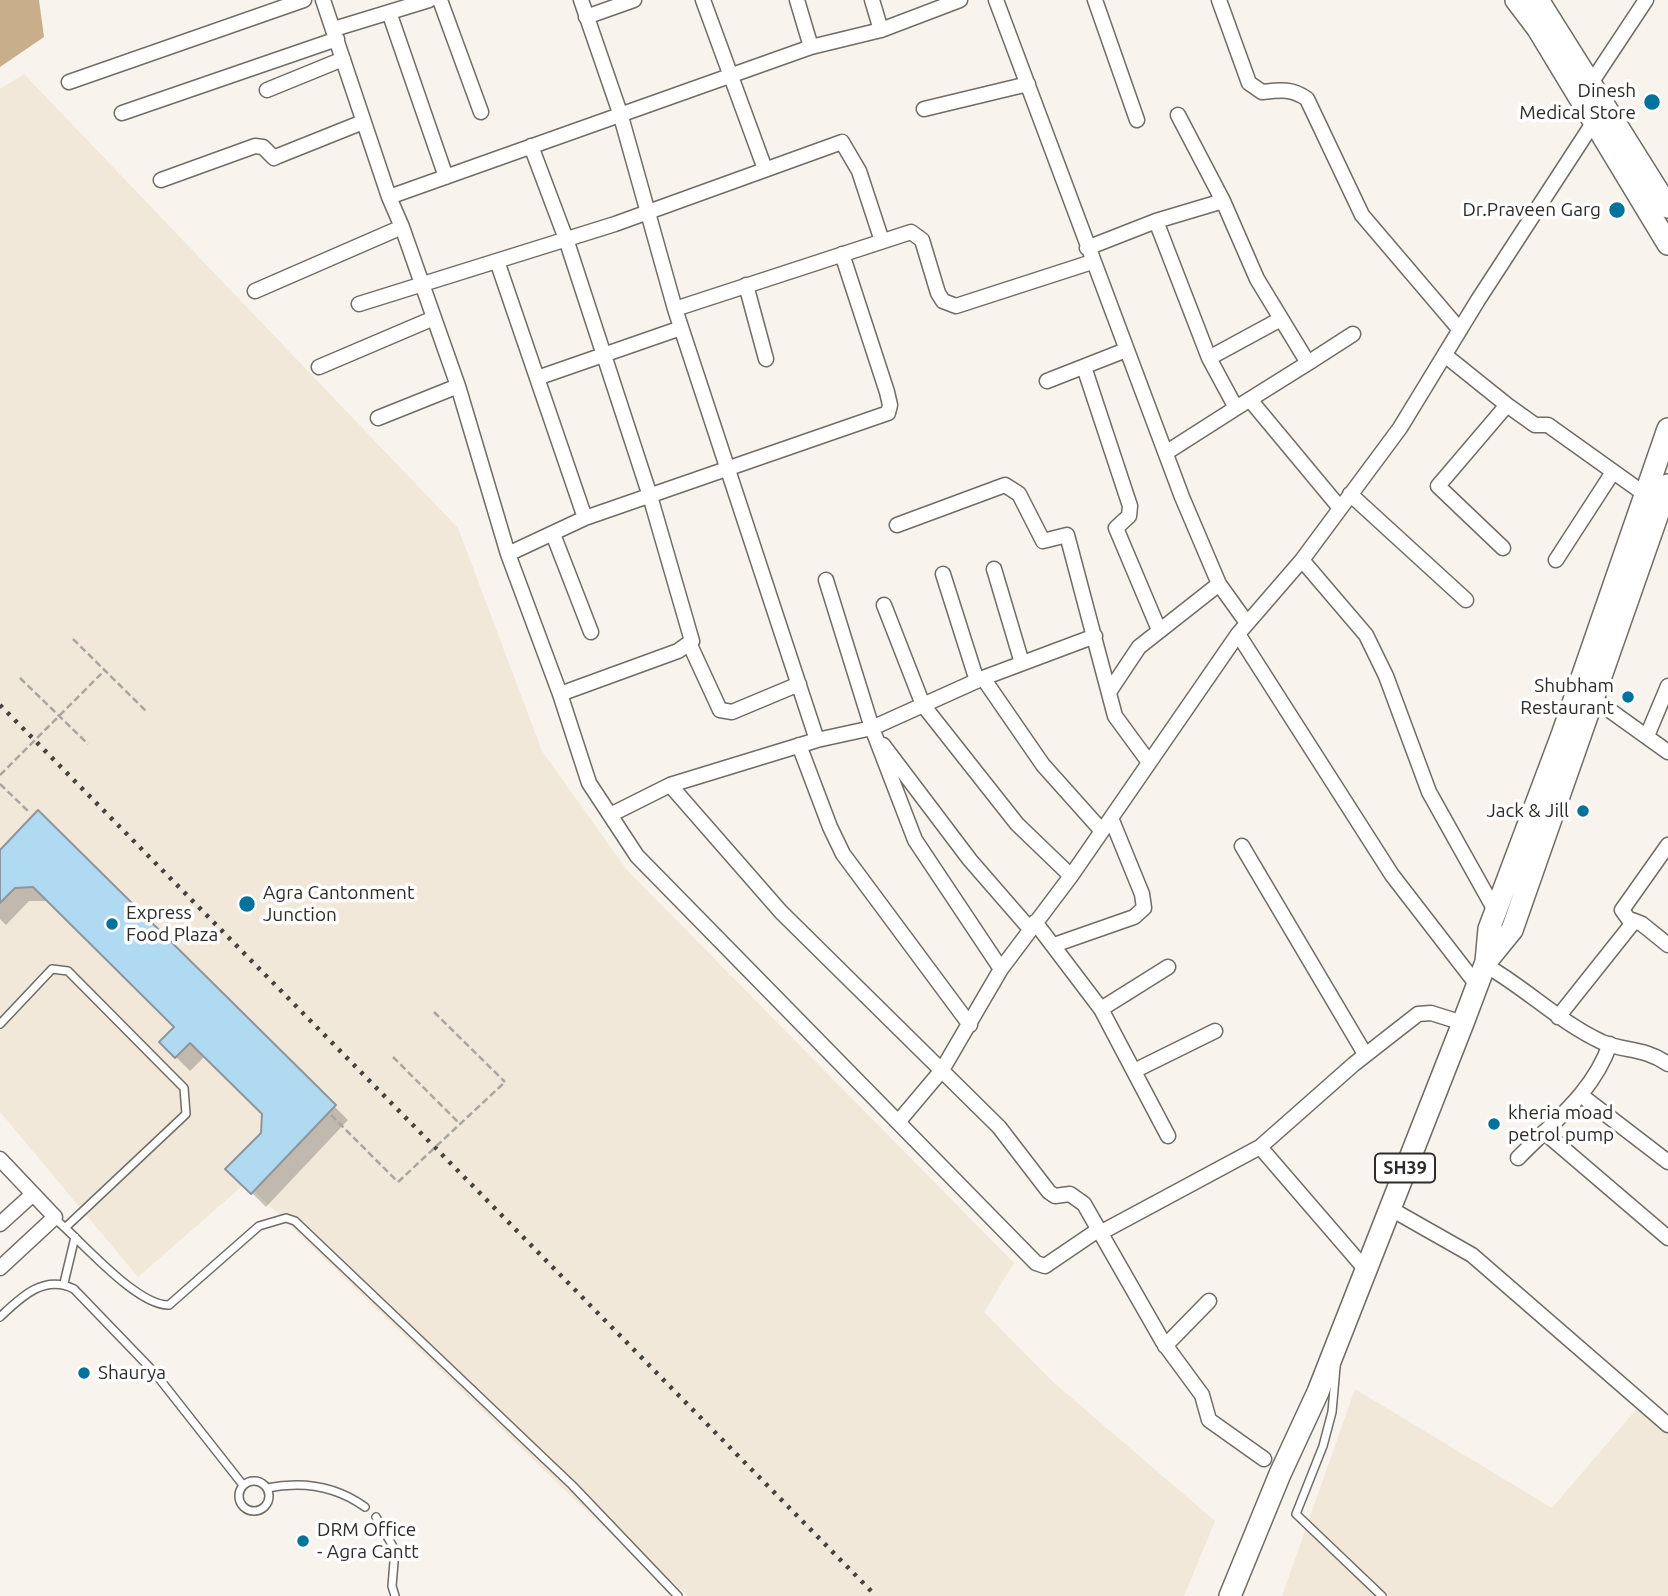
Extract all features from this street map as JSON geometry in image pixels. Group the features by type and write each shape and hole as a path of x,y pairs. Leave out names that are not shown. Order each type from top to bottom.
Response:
{"main road":[{"path":"1516,0 1538,29 1592,124 1668,244"},
{"path":"1538,0 1668,207"},
{"name":"SH39","path":"1230,1596 1280,1474 1318,1392 1463,1023 1485,963 1489,929 1562,735 1668,429"},
{"name":"SH39","path":"1485,963 1512,930 1668,485"}],"street":[{"path":"69,82 304,0"},
{"path":"323,0 389,197 435,318 508,554 560,694 589,783 637,856 1040,1265 1045,1266 1099,1231 1260,1147 1365,1054 1418,1014 1431,1013 1463,1023"},
{"path":"122,113 388,12 429,0"},
{"path":"440,0 481,112"},
{"path":"581,0 620,113 646,213 681,328 730,469 817,740"},
{"path":"586,16 634,0"},
{"path":"703,0 765,169"},
{"path":"797,0 811,47"},
{"path":"872,0 881,30"},
{"path":"389,197 811,47 881,30 960,0"},
{"path":"996,0 1089,255 1167,452 1182,497 1219,583 1242,628 1392,875 1477,985"},
{"path":"1095,0 1136,120"},
{"path":"1219,0 1249,83 1262,92 1289,90 1307,99 1362,215 1460,330"},
{"path":"1591,83 1646,0"},
{"path":"388,12 446,177"},
{"path":"267,90 343,59"},
{"path":"924,109 1028,84"},
{"path":"899,1121 942,1070 1001,969 1071,876 1242,628 1302,560 1393,438 1605,104"},
{"path":"1178,115 1223,201 1257,279 1279,320 1308,362"},
{"path":"161,180 255,146 263,147 274,158 363,122"},
{"path":"359,304 646,213 842,142 859,171 882,241"},
{"path":"531,146 566,239 650,496 691,638 690,646 720,710 732,712 799,684"},
{"path":"675,309 911,232 920,235 938,293 943,300 957,306 1089,255 1156,221 1223,201"},
{"path":"1156,221 1209,358 1236,408"},
{"path":"255,291 402,227"},
{"path":"508,554 585,518 888,413 890,405 887,392 842,254"},
{"path":"497,261 585,518"},
{"path":"746,285 766,359"},
{"path":"319,367 435,318"},
{"path":"1209,358 1279,320"},
{"path":"537,378 681,328"},
{"path":"1167,452 1353,334"},
{"path":"1047,381 1126,350"},
{"path":"1446,356 1535,425 1548,425 1646,495"},
{"path":"1084,367 1130,506 1129,516 1116,528 1159,630"},
{"path":"378,418 458,386"},
{"path":"1251,401 1340,508"},
{"path":"1503,548 1438,486 1507,405"},
{"path":"1556,560 1613,472"},
{"path":"897,524 1005,485 1011,486 1019,494 1043,541 1068,537 1119,723 1148,761"},
{"path":"1350,494 1466,600"},
{"path":"553,534 592,632"},
{"path":"1302,560 1366,635 1386,676 1429,792 1496,912"},
{"path":"994,569 1022,663"},
{"path":"943,575 980,680 1043,765 1102,831"},
{"path":"826,580 873,732 915,840 1001,969"},
{"path":"1109,692 1139,647 1219,583"},
{"path":"884,605 923,705 1017,824 1071,876"},
{"path":"610,815 670,785 817,740 873,732 923,705 980,680 1095,636"},
{"path":"560,694 690,646"},
{"path":"1647,736 1668,686"},
{"path":"1594,699 1668,752"},
{"path":"873,732 970,860 1054,945 1101,1009 1168,1136"},
{"path":"799,745 843,854 970,1025"},
{"path":"670,785 781,912 999,1127 1049,1192 1055,1196 1070,1194 1084,1204 1165,1346 1202,1395 1209,1420 1264,1459"},
{"path":"1054,945 1142,911 1142,894 1111,818"},
{"path":"1668,845 1622,910 1668,945"},
{"path":"1242,846 1365,1054"},
{"path":"1558,1017 1632,920"},
{"path":"1485,963 1558,1017 1610,1044 1638,1049 1668,1064"},
{"path":"1101,1009 1168,967"},
{"path":"1133,1071 1215,1031"},
{"path":"1518,1158 1582,1096 1598,1073 1610,1044"},
{"path":"1582,1096 1668,1162"},
{"path":"1544,1132 1668,1238"},
{"path":"1260,1147 1366,1270"},
{"path":"0,1159 60,1223 0,1268"},
{"path":"0,1224 33,1194"},
{"path":"1391,1209 1472,1255 1668,1425"},
{"path":"1165,1346 1209,1301"}],"lane":[{"path":"0,1024 52,969 68,971 184,1088 186,1114 60,1223 133,1288 151,1301 169,1305 259,1226 286,1218 295,1221 572,1485 678,1596"},
{"path":"64,1283 75,1237"},
{"path":"0,1317 23,1296 45,1284 64,1283 81,1294 153,1372 243,1485"},
{"path":"1334,1351 1336,1369 1332,1412 1318,1463 1296,1514 1382,1596"},
{"path":"267,1488 269,1497 264,1506 251,1510 240,1501 239,1492 243,1485 254,1480 267,1488 283,1485 324,1488 351,1497 365,1507"},
{"path":"376,1517 394,1550 392,1586 395,1596"}],"path":[{"path":"73,639 146,711"},
{"path":"0,775 104,671"},
{"path":"20,678 88,744"},
{"path":"0,784 29,812"},
{"path":"331,1115 398,1182 505,1082 434,1012"},
{"path":"393,1057 460,1124"}],"shaded area":[{"path":"0,0 39,0 44,37 0,67"},
{"path":"24,74 458,528 542,751 627,870 1014,1263 984,1312 1052,1381 1215,1521 1184,1596 688,1596 598,1522 246,1183 138,1277 0,1112 0,89"},
{"path":"1355,1389 1552,1508 1640,1405 1668,1419 1668,1596 1282,1596"}],"building":[{"path":"38,810 336,1105 251,1194 225,1169 261,1133 262,1114 190,1043 175,1058 159,1042 174,1027 33,887 15,888 0,903 0,850"}],"railway":[{"path":"0,705 876,1596"}],"place":[{"name":"Dinesh Medical Store","path":"1652,102"},
{"name":"Dr.Praveen Garg","path":"1617,210"},
{"name":"Shubham Restaurant","path":"1628,697"},
{"name":"Jack & Jill","path":"1583,811"},
{"name":"Agra Cantonment Junction","path":"247,904"},
{"name":"Express Food Plaza","path":"112,924"},
{"name":"kheria moad petrol pump","path":"1494,1124"},
{"name":"Shaurya","path":"84,1373"},
{"name":"DRM Office - Agra Cantt","path":"303,1541"}]}
